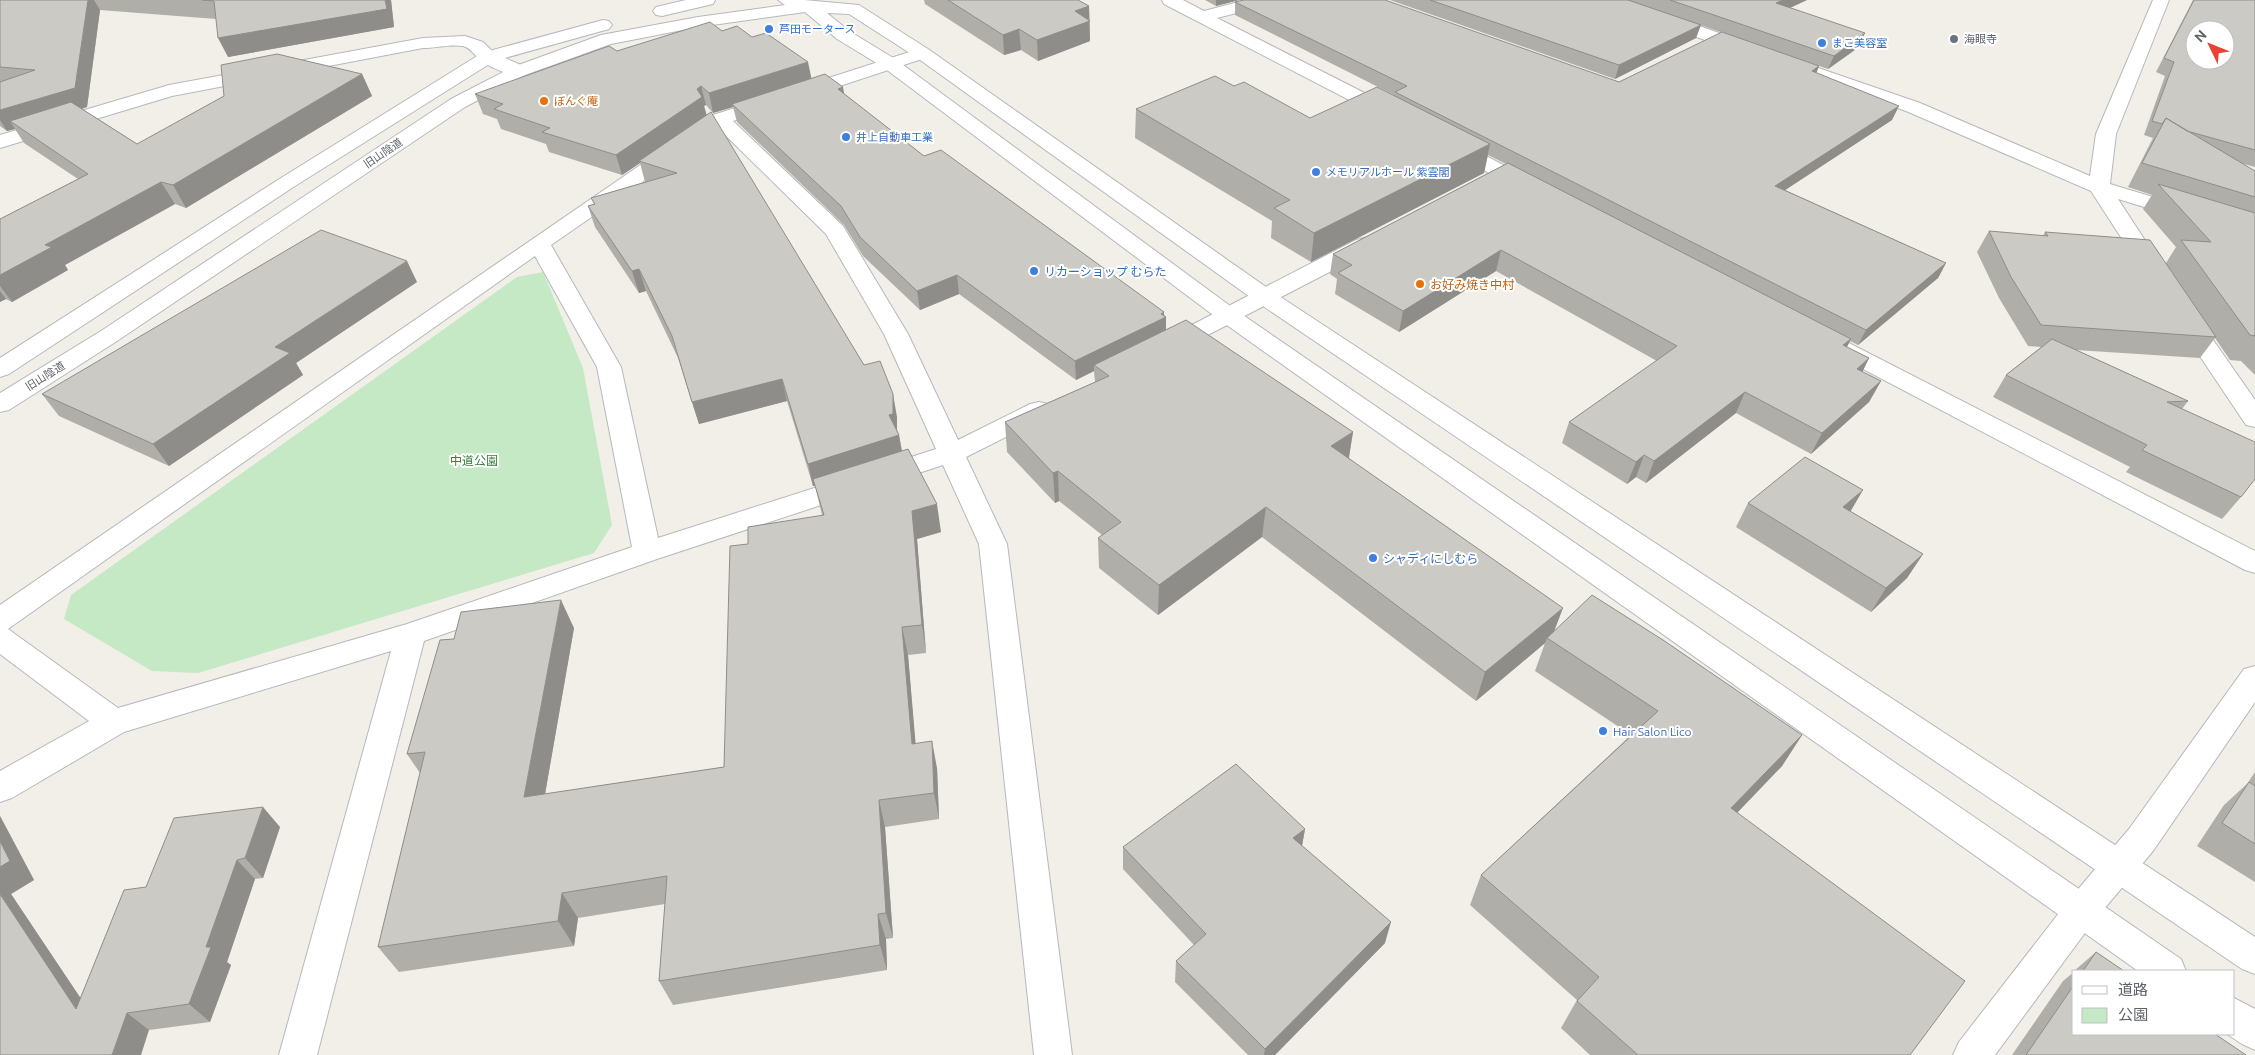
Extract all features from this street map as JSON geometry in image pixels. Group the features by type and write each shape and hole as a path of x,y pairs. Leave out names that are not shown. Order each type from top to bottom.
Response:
{"street":[{"path":"0,369 288,182 488,57 558,36 707,0"},
{"path":"1170,0 1406,122"},
{"path":"1203,16 1266,0"},
{"path":"1594,0 1631,8 1706,42 1760,54"},
{"path":"2161,0 2106,134 2100,187 2255,419"},
{"path":"798,3 843,35 889,63 1228,316 2167,970"},
{"name":"旧山陰道","path":"0,404 109,336 458,103 519,71 607,39 798,3 853,9 922,53 1265,298 2255,957"},
{"path":"0,142 10,133 170,91 423,43 464,41 478,46 488,57 519,71"},
{"path":"0,620 539,243 720,119 922,53"},
{"path":"1778,60 1913,107 2100,187 2255,235"},
{"path":"720,119 835,231 896,334 993,544 1053,1055"},
{"path":"1433,136 1548,196"},
{"path":"1478,186 1504,173"},
{"path":"1148,356 1265,298 1382,236"},
{"path":"539,243 609,367 647,552"},
{"path":"1813,333 2255,563"},
{"path":"0,788 114,722 411,634 647,552 952,453 1059,400"},
{"path":"298,1055 411,634"},
{"path":"0,638 114,722"},
{"path":"1972,1055 2081,911 2141,840 2255,678"},
{"path":"2235,1017 2255,1031"}],"green space":[{"name":"中道公園","path":"543,272 583,368 612,525 594,553 198,673 152,671 64,619 71,595 517,277"}],"building":[{"path":"0,0 88,0 75,88 0,110 0,82 35,70 0,67"},
{"path":"202,0 385,0 387,9 218,38 214,1"},
{"path":"948,0 1078,0 1089,6 1075,11 1090,21 1037,40 1019,29 1003,35"},
{"path":"1244,0 1385,0 1619,82 1722,32 1819,66 1812,71 1899,106 1775,186 1946,263 1866,330 1395,92 1407,86 1235,2"},
{"path":"1430,0 1628,0 1701,25 1619,65"},
{"path":"1670,0 1783,0 1776,3 1865,33 1834,56"},
{"path":"2194,0 2255,0 2255,150 2187,131 2166,118 2162,124 2152,121 2174,62 2164,58"},
{"path":"710,22 722,31 737,26 752,37 766,33 808,62 709,93 701,86 697,89 702,97 616,155 542,132 550,128 494,109 503,104 475,94 609,46 617,51"},
{"path":"277,54 362,74 173,185 161,182 45,245 52,247 0,275 0,219 88,174 10,121 71,102 137,144 224,96 221,65"},
{"path":"825,74 843,87 838,89 924,156 941,150 1164,312 1161,314 1166,317 1075,361 957,275 917,291 860,237 841,206 732,104"},
{"path":"1215,76 1234,86 1244,82 1310,118 1377,87 1490,144 1314,233 1274,208 1290,200 1136,109"},
{"path":"711,112 864,365 880,361 893,394 893,414 889,415 899,435 808,464 782,379 692,402 672,336 639,269 632,271 588,206 595,204 591,198 677,173 639,161"},
{"path":"2166,118 2255,171 2255,197 2142,163"},
{"path":"1508,163 1851,339 1843,345 1869,358 1857,369 1881,381 1822,433 1745,392 1654,461 1644,455 1636,462 1569,422 1677,346 1501,250 1403,311 1338,273 1352,265 1333,254"},
{"path":"2158,184 2255,213 2255,336 2250,335 2181,240 2211,242"},
{"path":"321,230 407,261 275,347 290,353 153,444 42,394"},
{"path":"1989,231 2048,236 2045,232 2150,240 2216,337 2041,325 2011,277"},
{"path":"1186,320 1353,432 1331,446 1563,608 1485,672 1266,507 1159,585 1098,538 1121,522 1058,471 1053,473 1005,422 1109,376 1094,365"},
{"path":"2052,339 2188,401 2167,402 2255,442 2255,479 2241,497 2142,450 2147,445 2006,375"},
{"path":"908,449 937,504 912,511 922,625 902,627 912,744 932,741 934,793 879,800 886,913 878,914 880,945 659,981 667,876 562,893 558,921 378,947 425,752 407,754 440,640 454,639 461,612 561,600 524,797 724,767 730,546 748,544 748,527 824,515 813,479"},
{"path":"1805,457 1863,490 1843,507 1923,554 1886,588 1748,503"},
{"path":"1592,595 1663,640 1802,735 1731,808 1965,981 1910,1055 1638,1055 1577,1001 1599,977 1481,875 1658,711 1547,638"},
{"path":"1236,764 1305,829 1293,838 1391,922 1265,1049 1176,961 1206,934 1123,847"},
{"path":"2249,782 2255,786 2255,844 2222,823"},
{"path":"263,807 245,858 237,860 206,947 211,947 189,1004 127,1013 112,1055 0,1055 0,894 76,1009 124,890 146,887 174,818"},
{"path":"0,841 10,861 0,867"},
{"path":"2096,952 2123,970 2084,970"},
{"path":"2072,988 2072,1035 2216,1035 2246,1055 2026,1055"}],"place":[{"name":"芦田モータース","path":"769,29"},
{"name":"海眼寺","path":"1954,39"},
{"name":"まこ美容室","path":"1822,43"},
{"name":"ぼんぐ庵","path":"544,101"},
{"name":"井上自動車工業","path":"846,137"},
{"name":"メモリアルホール 紫雲閣","path":"1316,172"},
{"name":"リカーショップ むらた","path":"1034,271"},
{"name":"お好み焼き中村","path":"1420,284"},
{"name":"シャディにしむら","path":"1373,558"},
{"name":"Hair Salon Lico","path":"1603,731"}]}
